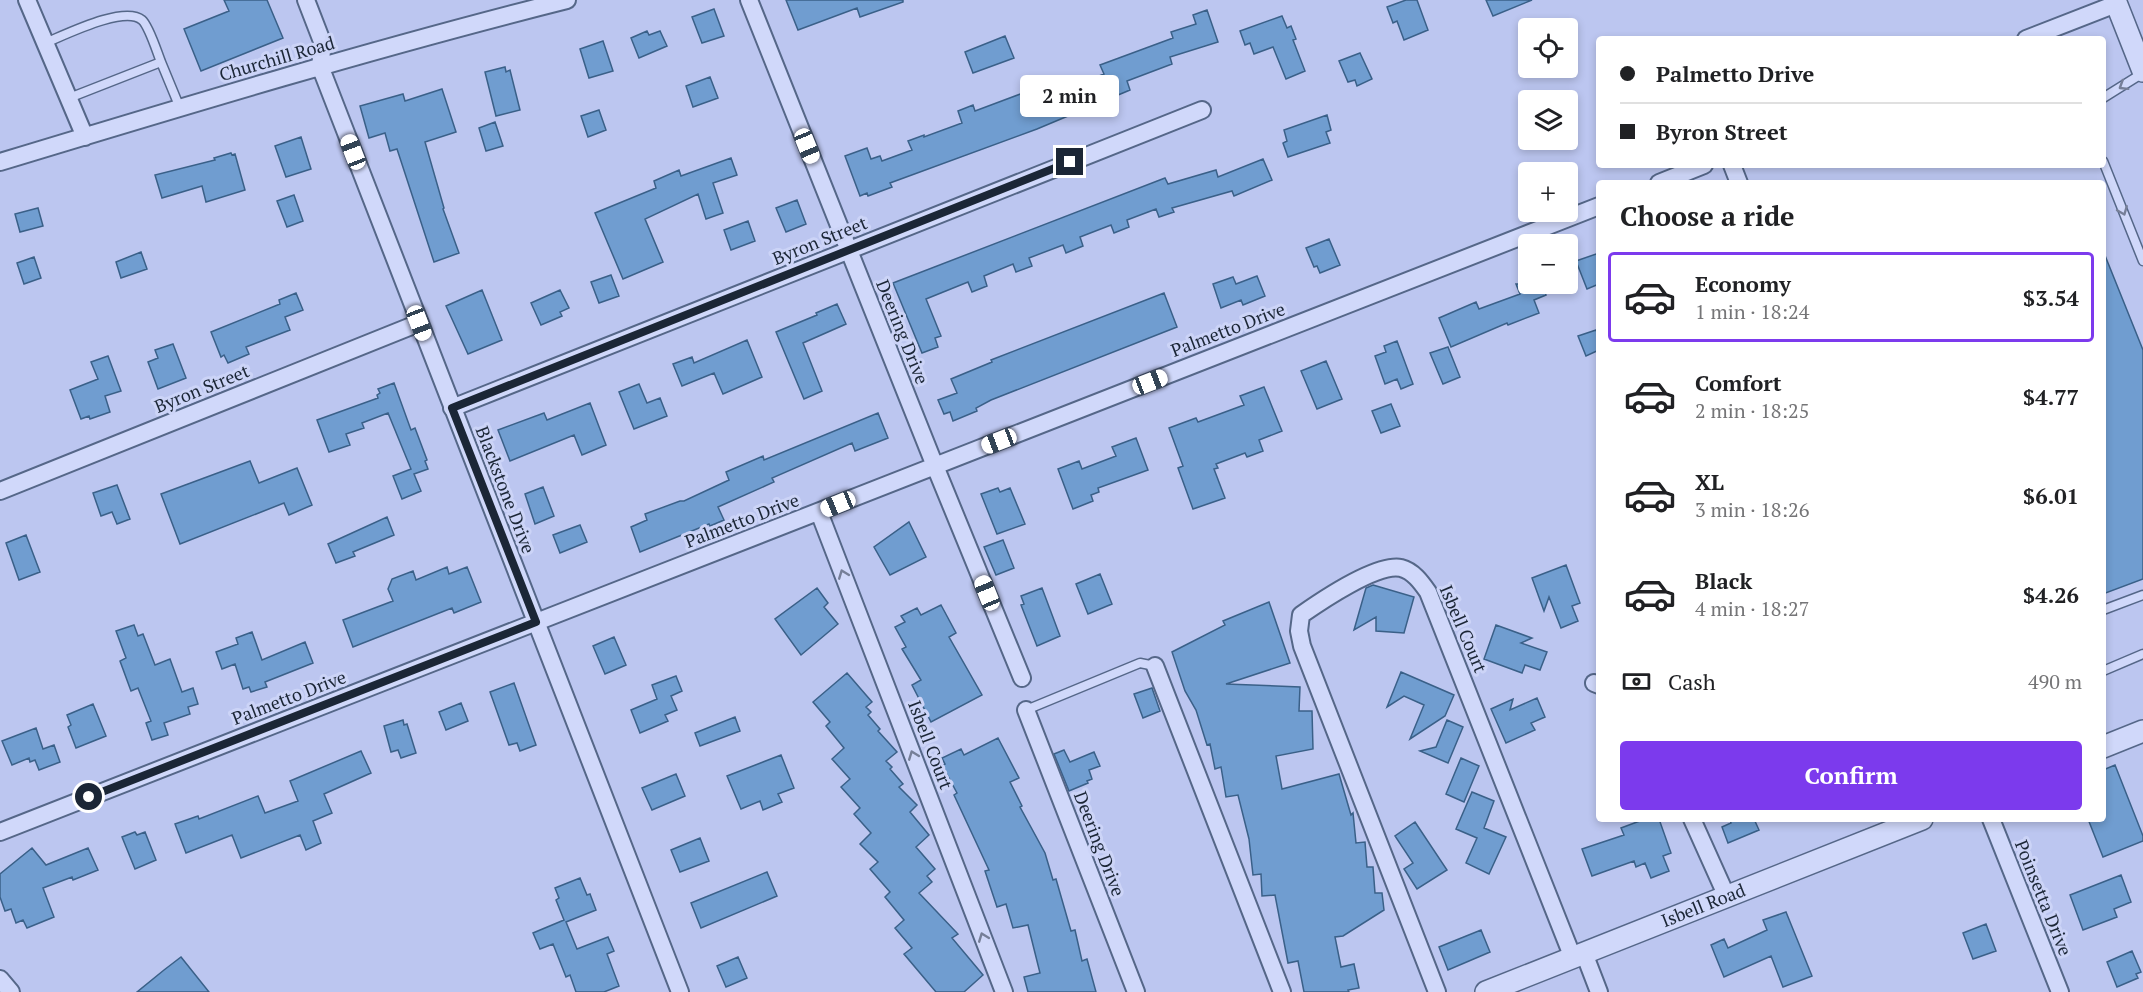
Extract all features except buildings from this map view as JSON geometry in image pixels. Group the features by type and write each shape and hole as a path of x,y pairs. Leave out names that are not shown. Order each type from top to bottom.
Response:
{"street":[{"path":"27,0 85,136"},
{"name":"Blackstone Drive","path":"306,0 322,44 320,66 680,992"},
{"name":"Churchill Road","path":"0,162 320,66 567,0"},
{"name":"Deering Drive","path":"749,0 1022,678"},
{"path":"2033,36 2115,2 2143,72"},
{"name":"Byron Street","path":"452,408 1202,110"},
{"path":"1666,180 1696,168"},
{"name":"Palmetto Drive","path":"0,832 1596,207"},
{"name":"Byron Street","path":"0,491 419,323"},
{"name":"Isbell Court","path":"819,512 1004,992"},
{"name":"Isbell Court","path":"1437,992 1302,646 1299,631 1301,615 1368,575 1398,568 1408,571 1428,592 1578,955"},
{"path":"1155,666 1282,992"},
{"name":"Deering Drive","path":"1026,710 1136,992"},
{"path":"2106,746 2143,731"},
{"path":"1693,822 1727,897"},
{"name":"Isbell Road","path":"1486,992 1914,822"},
{"name":"Poinsetta Drive","path":"1992,822 2060,992"},
{"path":"1578,955 1599,992"},
{"path":"0,978 11,992"}],"lane":[{"path":"45,43 107,17 137,17 144,21 180,108"},
{"path":"69,98 161,62"},
{"path":"2106,96 2143,72"},
{"path":"2106,168 2143,261"},
{"path":"2106,609 2143,595"},
{"path":"2106,669 2143,654"},
{"path":"1026,710 1140,663 1155,666"}],"route":[{"path":"89,797 536,622 452,408 1070,162"}]}
